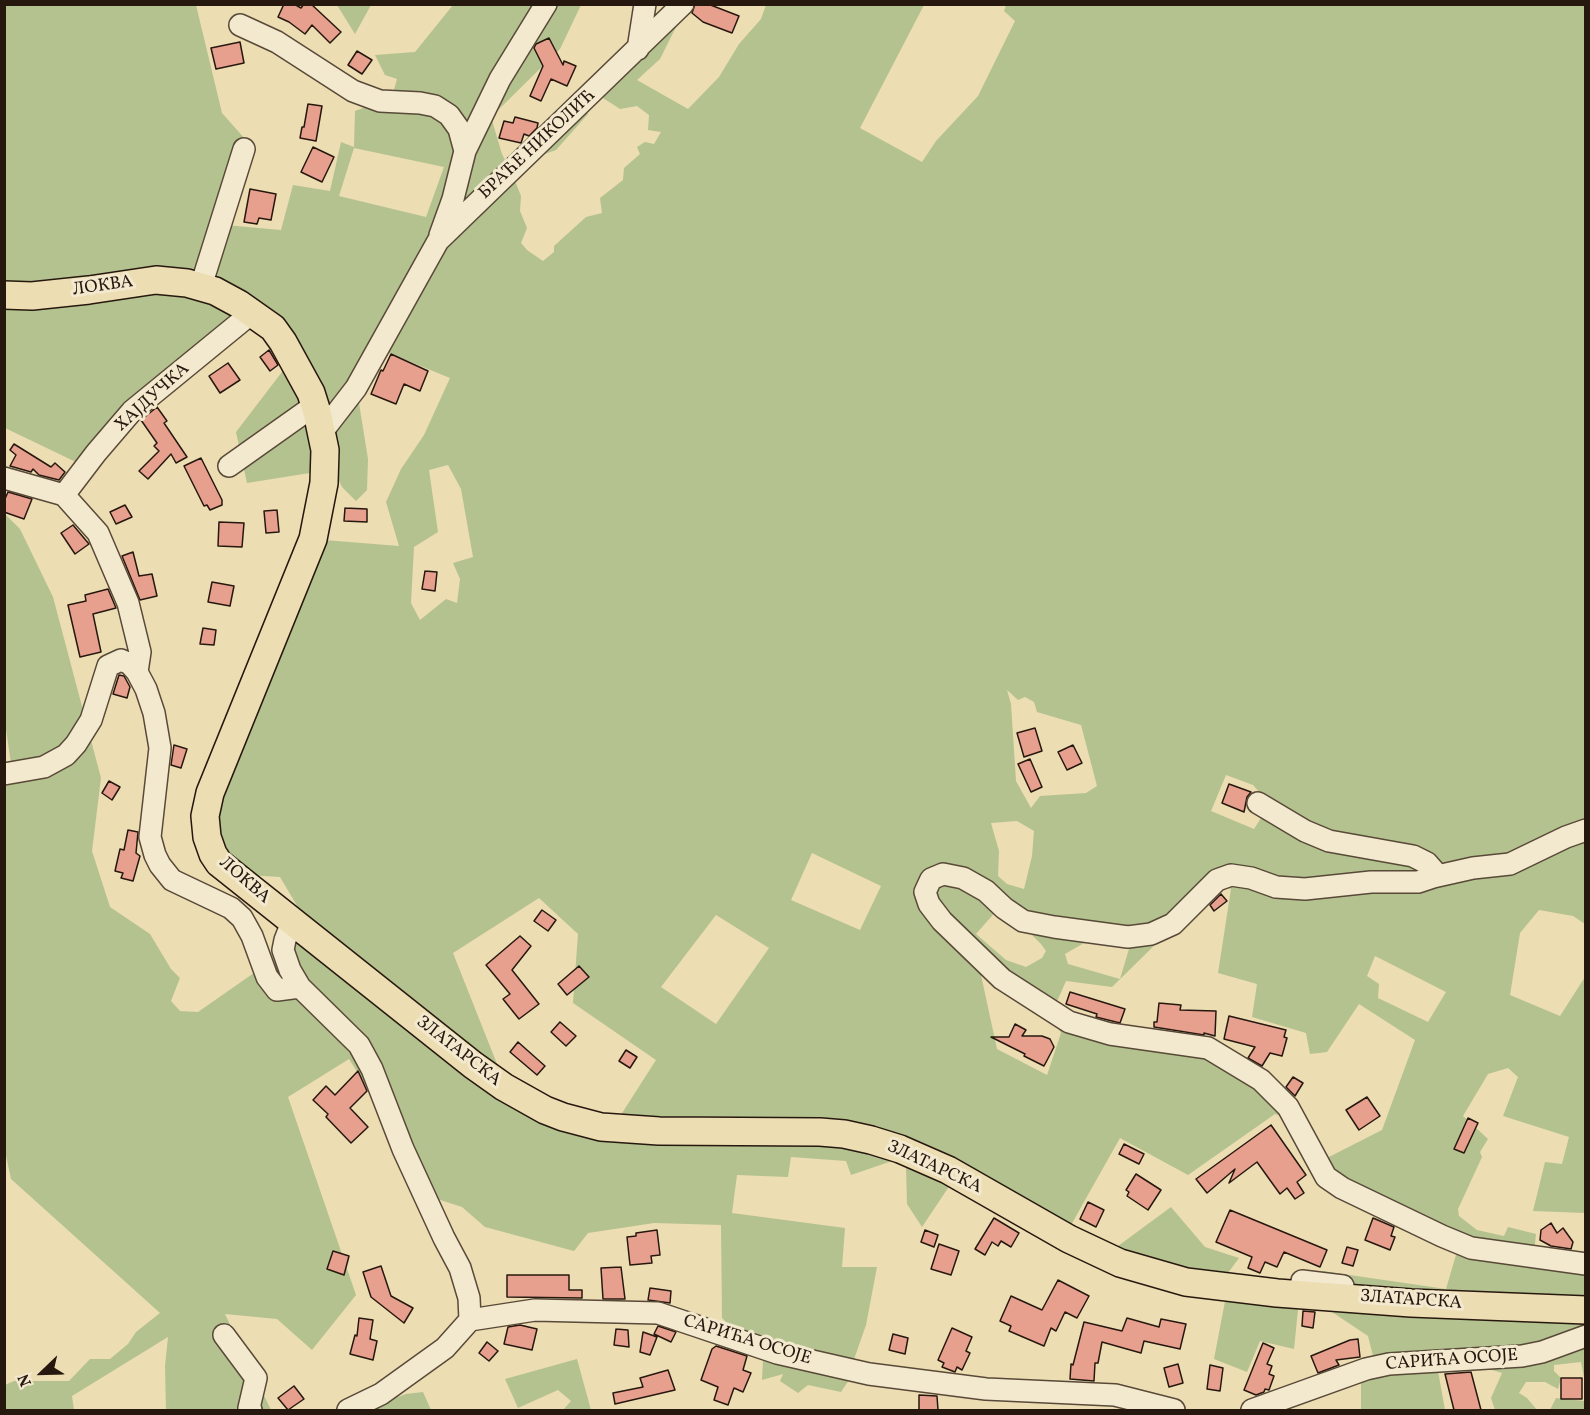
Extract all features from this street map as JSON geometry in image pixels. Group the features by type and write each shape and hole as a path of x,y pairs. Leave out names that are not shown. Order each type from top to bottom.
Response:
{"main road":[{"name":"ЛОКВА","path":"4,295 32,296 156,280 201,286 226,296 253,312 273,328 311,393 322,432 324,450 324,483 313,539 228,745 210,793 205,816 207,837 219,863 292,922"},
{"name":"ЗЛАТАРСКА","path":"292,922 481,1071 526,1100 563,1117 601,1127 633,1130 788,1131 843,1134 900,1149 948,1170 1096,1252 1120,1263 1186,1282 1235,1289 1411,1303 1586,1310"}],"street":[{"name":"БРАЋЕ НИКОЛИЋ","path":"322,432 356,388 438,241 453,199 465,151 500,79 546,4"},
{"path":"639,49 645,4"},
{"name":"БРАЋЕ НИКОЛИЋ","path":"438,241 683,4"},
{"path":"240,25 277,42 353,91 380,101 435,106 449,115 459,129 465,151"},
{"path":"201,286 244,148"},
{"name":"ХАЈДУЧКА","path":"64,495 132,411 253,312"},
{"path":"229,466 315,405"},
{"path":"4,478 64,495 98,533 128,603 141,652 137,672"},
{"path":"4,774 45,767 66,755 91,720 108,666 121,660 130,664 146,689 154,713 160,748 150,837 155,855 172,880 231,908 242,918 248,925 271,985 277,990 300,987"},
{"path":"1258,803 1305,831 1329,841 1413,856 1427,863 1434,871 1433,877"},
{"path":"1586,830 1510,864 1473,868 1418,882 1371,882 1305,889 1276,887 1251,878 1231,875 1217,880 1173,924 1151,934 1128,937 1023,921 1004,908 986,891 963,878 943,874 931,879 925,892 929,904 942,921 1002,979 1069,1022 1110,1034 1208,1048 1261,1080 1288,1107 1326,1177 1342,1188 1471,1248 1586,1264"},
{"path":"292,922 283,950 290,970 300,987 358,1045 372,1069 403,1149 460,1268 469,1298 470,1320 446,1348 381,1394 348,1410"},
{"path":"1302,1281 1406,1296 1411,1303"},
{"name":"САРИЋА ОСОЈЕ","path":"470,1320 535,1310 658,1313 777,1353 869,1374 986,1389 1115,1395 1174,1410"},
{"path":"224,1335 255,1377 249,1408 251,1410"},
{"name":"САРИЋА ОСОЈЕ","path":"1252,1410 1366,1369 1389,1364 1522,1356 1542,1352 1586,1336"}],"green space":[{"path":"5,5 196,5 222,113 245,139 225,225 281,230 293,185 330,191 341,142 354,147 355,111 392,97 397,79 385,75 375,55 415,52 453,5 581,5 560,49 491,117 508,166 581,97 588,114 556,150 536,157 513,176 521,196 520,211 527,228 521,243 543,261 554,252 554,246 586,217 602,213 600,198 623,180 624,168 640,154 637,147 645,142 654,144 661,132 648,130 649,115 637,106 620,109 603,98 606,74 678,23 660,59 637,80 688,109 719,77 739,44 761,19 766,5 924,5 860,128 922,162 936,141 978,96 1015,21 1004,11 1006,5 1585,5 1585,924 1573,916 1539,910 1520,933 1510,995 1560,1016 1585,977 1585,1213 1533,1211 1545,1162 1562,1164 1569,1137 1503,1116 1518,1077 1508,1068 1488,1074 1463,1116 1488,1139 1480,1152 1482,1157 1458,1209 1459,1216 1477,1230 1504,1236 1508,1227 1536,1234 1533,1262 1585,1256 1585,1302 1475,1295 1446,1289 1458,1248 1351,1199 1283,1117 1275,1114 1188,1175 1120,1138 1071,1225 1004,1186 924,1146 617,1121 656,1060 573,1003 578,934 539,898 453,953 501,1074 329,936 299,909 280,877 249,875 218,847 211,813 277,646 306,595 324,540 399,546 386,502 401,469 424,435 450,378 384,351 358,397 368,459 367,490 356,501 342,487 334,471 289,339 200,277 5,285","holes":["354,148 444,167 426,217 339,196","448,465 461,489 473,557 453,563 460,579 457,603 446,599 420,620 411,603 414,547 438,532 429,470","1007,690 1018,700 1025,697 1034,702 1037,712 1081,725 1097,786 1086,793 1040,796 1031,808 1016,781 1011,704","1226,775 1253,785 1270,804 1254,829 1211,811","1017,821 1034,831 1032,856 1024,889 1007,884 998,876 999,851 991,823","812,853 881,886 860,930 791,900","1218,883 1231,889 1218,973 1257,984 1252,1017 1306,1033 1310,1054 1327,1052 1359,1004 1415,1040 1382,1130 1323,1160 1264,1075 1207,1056 1051,1015 1066,981 1112,987","998,909 1028,931 1046,951 1042,958 1026,967 1006,960 976,934","716,915 769,948 716,1024 661,987","1086,935 1131,942 1120,979 1068,964 1065,954 1084,943","1375,956 1446,992 1428,1022 1378,998 1379,984 1367,976","981,975 1014,996 1033,1013 1051,1015 1061,1033 1047,1075 997,1049"]},
{"path":"337,5 371,5 355,34"},
{"path":"186,290 241,313 78,463 5,428 4,303"},
{"path":"285,368 298,385 316,472 247,483 236,432"},
{"path":"4,513 20,529 53,597 101,778 92,851 110,907 150,934 171,969 180,978 171,1001 180,1011 198,1012 251,975 291,953 294,943 307,940 544,1116 851,1142 952,1182 922,1227 907,1204 906,1166 892,1161 851,1175 846,1161 791,1157 788,1177 737,1175 732,1213 845,1228 842,1267 877,1267 866,1325 852,1365 851,1377 841,1392 808,1385 798,1393 780,1381 783,1374 762,1380 763,1360 722,1318 721,1225 654,1223 588,1233 574,1251 485,1227 462,1207 437,1199 349,1059 288,1097 356,1295 312,1350 277,1319 225,1314 271,1410 166,1410 165,1366 168,1337 72,1396 74,1410 5,1410 5,1385 14,1381 69,1381 90,1359 110,1359 128,1344 136,1332 160,1313 11,1179 5,1151 4,786 14,784 4,716"},
{"path":"1171,1207 1205,1247 1239,1258 1225,1277 1166,1268 1114,1249"},
{"path":"1322,1271 1446,1289 1317,1287"},
{"path":"1226,1296 1299,1300 1294,1349 1260,1341 1247,1372 1214,1359"},
{"path":"1317,1302 1451,1310 1548,1323 1585,1322 1585,1325 1545,1340 1517,1346 1374,1360 1368,1336"},
{"path":"1585,1335 1585,1383 1581,1362 1554,1365 1554,1371 1561,1378 1558,1389 1545,1382 1526,1382 1519,1393 1527,1398 1537,1410 1495,1410 1491,1398 1502,1373 1476,1365"},
{"path":"577,1359 591,1410 563,1410 571,1401 558,1390 518,1408 505,1379"},
{"path":"1438,1371 1445,1410 1361,1410 1361,1376"},
{"path":"423,1392 431,1410 361,1410 406,1394"},
{"path":"1556,1398 1585,1401 1585,1410 1550,1410"}],"building":[{"path":"284,4 294,4 301,8 304,4 311,4 341,32 330,43 312,25 305,34 278,17"},
{"path":"695,4 708,4 739,16 732,33 703,22 692,13"},
{"path":"549,38 563,65 564,61 576,66 567,86 551,79 541,101 530,96 543,66 534,48 536,44"},
{"path":"240,42 244,63 216,69 211,48"},
{"path":"357,51 372,60 362,74 348,65"},
{"path":"308,104 322,106 316,141 300,138"},
{"path":"515,117 538,123 537,128 529,136 524,134 521,143 499,138 504,121 513,123"},
{"path":"313,147 334,157 322,182 301,172"},
{"path":"250,189 276,194 271,220 259,218 257,224 244,222"},
{"path":"269,350 278,365 270,371 260,357"},
{"path":"391,354 428,371 420,391 404,384 396,404 371,394"},
{"path":"228,363 240,380 220,393 209,376"},
{"path":"157,407 167,421 164,423 187,457 176,463 171,454 148,479 139,471 159,451 154,446 157,443 141,420"},
{"path":"14,444 51,467 55,463 65,472 59,480 39,475 33,469 31,472 10,466 16,455 10,450"},
{"path":"201,458 222,500 222,505 210,510 207,505 204,506 184,466"},
{"path":"8,492 32,499 24,519 4,512 4,501"},
{"path":"125,505 132,517 116,524 110,512"},
{"path":"345,508 367,509 367,522 344,521"},
{"path":"277,510 279,532 266,533 264,511"},
{"path":"219,522 244,523 242,547 218,546"},
{"path":"73,525 89,544 75,554 61,533"},
{"path":"133,552 139,576 152,574 157,596 140,600 122,556"},
{"path":"425,571 437,572 435,591 422,589"},
{"path":"212,582 234,586 230,606 208,602"},
{"path":"108,589 116,608 93,614 101,652 80,657 68,605 86,601 85,595"},
{"path":"203,628 216,630 214,645 200,644"},
{"path":"119,675 124,676 130,687 127,698 113,694"},
{"path":"1035,728 1042,751 1024,757 1017,733"},
{"path":"174,745 187,749 181,768 171,765"},
{"path":"1073,745 1082,763 1067,770 1058,752"},
{"path":"1030,759 1042,787 1031,792 1018,764"},
{"path":"109,781 120,787 112,800 102,793"},
{"path":"1229,784 1251,792 1247,797 1244,812 1222,803"},
{"path":"128,830 138,832 136,853 140,856 133,881 121,878 123,873 115,871 120,849 124,850"},
{"path":"1221,894 1227,901 1214,911 1210,905"},
{"path":"542,910 556,920 548,931 534,921"},
{"path":"520,936 531,946 512,970 539,1004 519,1019 503,999 510,994 486,965"},
{"path":"579,966 589,977 567,995 558,984"},
{"path":"1070,992 1125,1009 1120,1023 1096,1017 1097,1014 1066,1004"},
{"path":"1159,1003 1181,1005 1180,1010 1216,1011 1215,1036 1154,1027 1154,1022 1157,1022"},
{"path":"1229,1016 1286,1030 1284,1037 1287,1038 1282,1056 1270,1053 1262,1066 1248,1058 1255,1047 1224,1039"},
{"path":"560,1022 576,1036 566,1046 551,1032"},
{"path":"1015,1024 1026,1030 1022,1036 1042,1036 1050,1039 1054,1047 1044,1066 991,1037 1009,1037"},
{"path":"518,1042 545,1066 537,1075 510,1052"},
{"path":"626,1050 637,1057 630,1068 619,1061"},
{"path":"358,1071 367,1091 350,1108 368,1127 351,1143 326,1117 328,1114 313,1100 326,1086 335,1095"},
{"path":"1293,1077 1303,1083 1295,1096 1286,1087"},
{"path":"1367,1097 1380,1116 1359,1130 1346,1110"},
{"path":"1468,1118 1478,1123 1464,1153 1454,1149"},
{"path":"1271,1125 1306,1175 1297,1182 1304,1193 1295,1199 1287,1188 1280,1194 1257,1162 1229,1183 1235,1169 1207,1193 1196,1179"},
{"path":"1124,1144 1144,1154 1139,1164 1119,1154"},
{"path":"1136,1174 1161,1190 1148,1210 1127,1196 1129,1192 1126,1190"},
{"path":"1088,1202 1104,1210 1096,1227 1080,1219"},
{"path":"1230,1210 1327,1250 1320,1267 1284,1252 1277,1267 1265,1262 1260,1273 1248,1268 1252,1257 1216,1242"},
{"path":"994,1218 1019,1233 1011,1247 1001,1241 998,1246 992,1242 985,1255 975,1249"},
{"path":"1373,1218 1394,1227 1391,1236 1395,1237 1390,1250 1365,1240"},
{"path":"1551,1223 1557,1233 1563,1228 1573,1242 1571,1249 1551,1246 1540,1240 1541,1230"},
{"path":"657,1230 660,1255 651,1256 652,1263 630,1265 627,1237 636,1236 636,1233"},
{"path":"925,1230 938,1235 934,1247 921,1242"},
{"path":"939,1244 959,1251 951,1275 931,1269"},
{"path":"1347,1247 1358,1250 1353,1266 1342,1263"},
{"path":"333,1251 349,1256 344,1275 327,1269"},
{"path":"381,1266 391,1296 413,1308 404,1323 371,1297 363,1272"},
{"path":"621,1267 625,1299 603,1299 601,1268"},
{"path":"507,1275 569,1275 569,1290 582,1290 582,1298 507,1297"},
{"path":"1058,1280 1089,1296 1077,1318 1065,1312 1056,1331 1051,1328 1044,1346 1009,1331 1011,1326 1000,1321 1011,1296 1042,1310"},
{"path":"650,1288 671,1291 670,1303 648,1300"},
{"path":"1303,1311 1315,1312 1313,1328 1302,1326"},
{"path":"359,1318 373,1320 370,1339 377,1341 373,1360 350,1354 355,1335 357,1336"},
{"path":"1127,1318 1159,1327 1161,1319 1186,1324 1180,1349 1144,1341 1141,1353 1102,1342 1098,1363 1095,1363 1094,1381 1070,1379 1071,1364 1073,1365 1084,1322 1122,1331"},
{"path":"520,1325 537,1329 532,1350 504,1344 508,1327"},
{"path":"658,1326 676,1332 671,1342 654,1334"},
{"path":"952,1328 972,1337 966,1351 970,1353 962,1370 957,1367 955,1372 942,1367 944,1363 938,1360"},
{"path":"616,1329 628,1330 629,1347 614,1345"},
{"path":"643,1332 657,1337 650,1355 640,1352"},
{"path":"893,1334 908,1338 905,1354 889,1350"},
{"path":"1358,1339 1360,1357 1336,1360 1339,1365 1318,1373 1311,1356"},
{"path":"487,1342 498,1351 489,1361 479,1353"},
{"path":"1263,1343 1274,1348 1267,1364 1272,1366 1269,1374 1274,1376 1269,1390 1265,1389 1264,1392 1256,1395 1244,1390"},
{"path":"716,1346 747,1356 743,1370 751,1373 743,1392 734,1388 728,1405 714,1400 718,1387 701,1380 712,1349"},
{"path":"1178,1364 1183,1383 1169,1387 1164,1368"},
{"path":"1210,1365 1223,1368 1220,1391 1207,1389"},
{"path":"668,1370 675,1390 615,1404 613,1393 643,1387 640,1378"},
{"path":"1471,1372 1481,1410 1454,1410 1445,1374"},
{"path":"1561,1378 1582,1378 1582,1399 1561,1399"},
{"path":"294,1386 304,1399 288,1410 278,1398"},
{"path":"919,1395 937,1396 938,1410 919,1410"}]}
